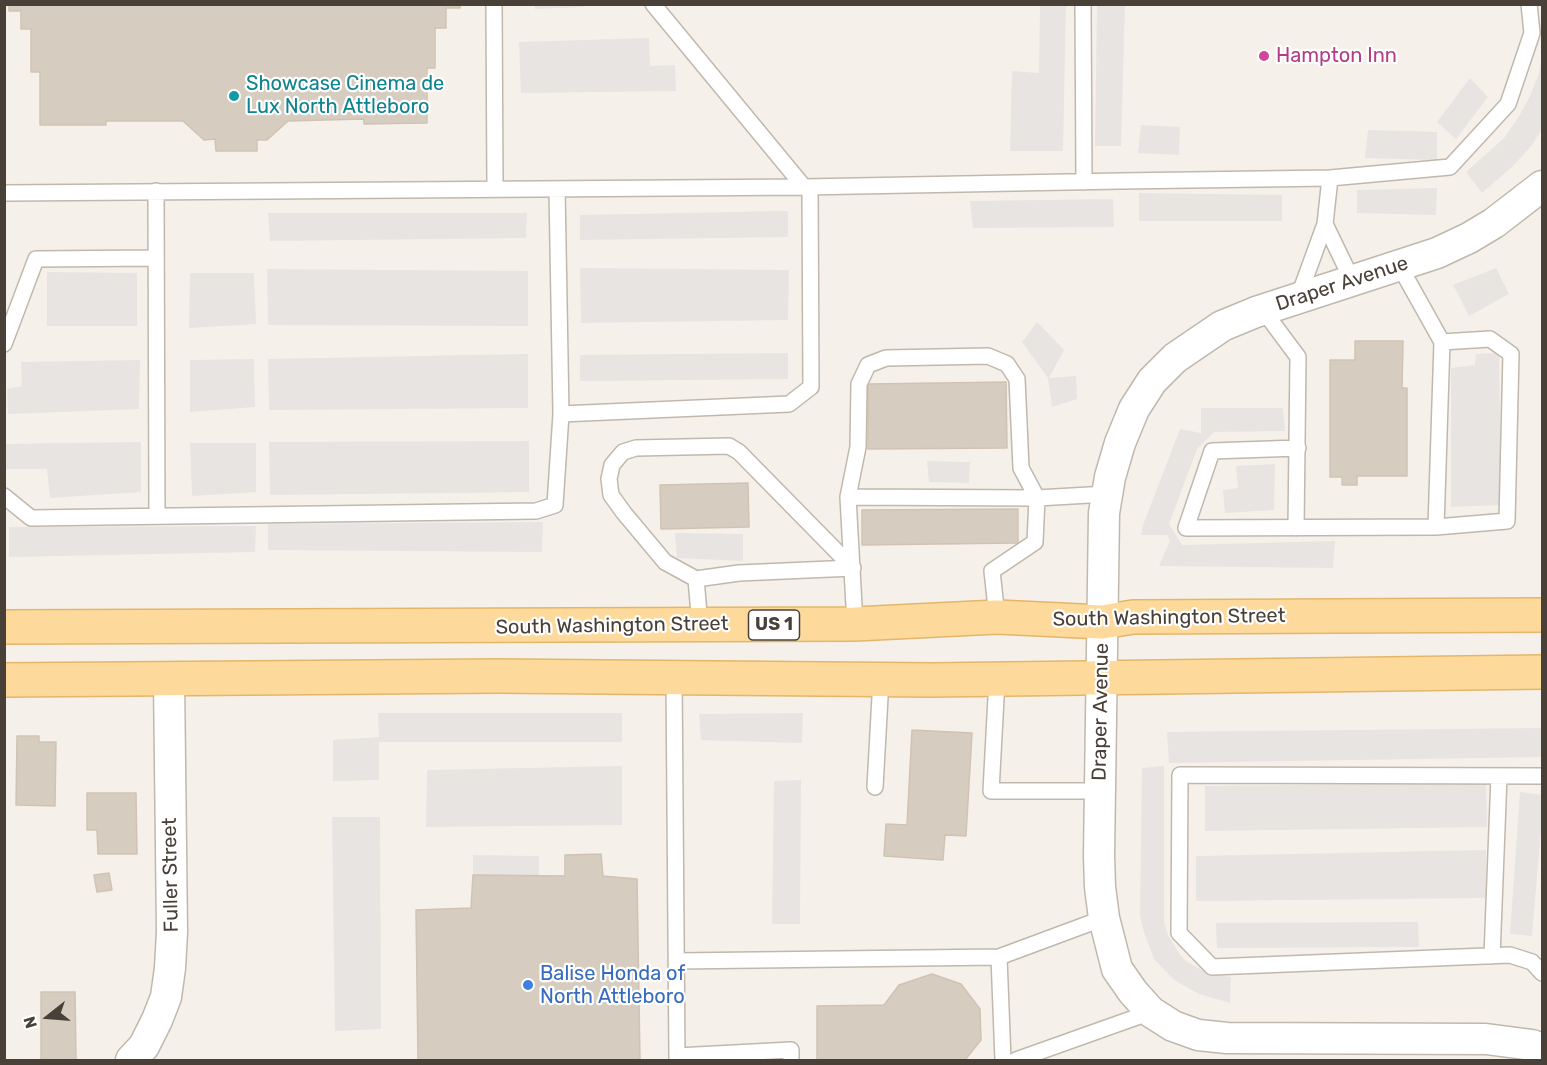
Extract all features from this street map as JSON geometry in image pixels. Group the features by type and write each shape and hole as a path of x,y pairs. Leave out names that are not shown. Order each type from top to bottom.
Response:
{"main road":[{"name":"South Washington Street","path":"6,626 855,624 998,618 1102,622 1133,617 1542,615"},
{"path":"4,680 496,676 997,679 1542,672"}],"street":[{"name":"Draper Avenue","path":"1542,186 1519,205 1469,238 1437,253 1263,310 1214,330 1175,358 1152,381 1134,409 1120,443 1107,494 1103,545 1100,791 1100,887 1104,918 1117,969 1133,992 1151,1011 1173,1026 1198,1035 1227,1038 1486,1039 1532,1045 1542,1049"},
{"name":"Fuller Street","path":"131,1060 144,1046 157,1020 166,997 170,968 172,932 168,679"}],"lane":[{"path":"494,4 495,189"},
{"path":"561,414 789,404 811,387 807,187 653,4"},
{"path":"1083,4 1084,182"},
{"path":"4,193 807,187 1329,178 1449,167 1508,104 1532,33 1529,4"},
{"path":"1298,298 1325,224 1329,178"},
{"path":"4,496 31,518 536,511 555,505 561,414 557,189"},
{"path":"156,191 157,516"},
{"path":"1325,224 1352,280"},
{"path":"4,344 36,258 155,258"},
{"path":"1399,265 1442,342 1436,527"},
{"path":"1263,310 1298,357 1296,528"},
{"path":"1298,448 1212,450 1186,528 1436,527 1507,521 1511,354 1490,339 1442,342"},
{"path":"855,624 848,497 858,447 859,384 868,365 886,358 988,356 1007,364 1017,379 1021,468 1037,498 1035,542 992,571 998,618"},
{"path":"729,446 739,452 853,568 739,573 696,579 665,562 624,513 611,495 609,479 612,465 623,452 636,448 729,446"},
{"path":"848,497 1037,498 1107,494"},
{"path":"696,579 700,625"},
{"path":"674,678 677,1058 790,1050 791,1060"},
{"path":"875,787 881,679"},
{"path":"997,679 991,791 1100,791"},
{"path":"1542,776 1180,775 1179,933 1212,967 1510,955 1532,962 1542,973"},
{"path":"1492,956 1498,776"},
{"path":"676,961 999,957 1104,918"},
{"path":"999,957 1003,1060"},
{"path":"1016,1060 1151,1011"}],"shaded area":[{"path":"583,4 584,7 535,9 535,5"},
{"path":"1040,5 1066,5 1063,151 1010,151 1012,71 1039,73"},
{"path":"1097,5 1125,5 1121,146 1095,146"},
{"path":"649,38 650,66 675,65 676,91 521,93 519,42"},
{"path":"1542,55 1542,129 1532,145 1513,166 1482,193 1466,172 1504,138 1518,118 1539,73"},
{"path":"1470,78 1488,97 1456,139 1437,122"},
{"path":"1141,125 1180,127 1179,155 1138,153"},
{"path":"1368,130 1437,132 1437,160 1365,158"},
{"path":"1437,188 1436,215 1357,213 1357,190"},
{"path":"1139,193 1282,195 1282,221 1139,221"},
{"path":"1113,199 1114,227 973,228 970,201"},
{"path":"788,211 788,237 580,240 580,215"},
{"path":"268,213 527,213 526,238 270,241"},
{"path":"580,268 789,270 788,320 581,323"},
{"path":"1496,268 1509,294 1469,316 1453,285"},
{"path":"267,269 528,271 528,326 268,325"},
{"path":"47,272 137,273 137,326 47,326"},
{"path":"190,273 254,273 256,324 189,328"},
{"path":"1037,322 1064,350 1049,378 1076,376 1077,399 1052,407 1048,378 1022,342"},
{"path":"788,353 788,379 580,381 580,355"},
{"path":"1499,353 1501,505 1451,507 1451,368 1475,365 1476,354"},
{"path":"528,354 528,408 269,410 268,359"},
{"path":"254,359 255,407 190,412 190,360"},
{"path":"140,360 139,409 8,414 7,389 22,386 21,362"},
{"path":"1201,408 1283,408 1285,431 1214,432 1197,449 1169,524 1182,545 1335,541 1333,568 1159,566 1170,541 1167,535 1141,535 1143,525 1180,429 1201,433"},
{"path":"529,441 529,492 270,495 269,442"},
{"path":"141,442 141,492 50,498 47,469 5,469 5,444"},
{"path":"190,443 256,443 256,492 192,496"},
{"path":"927,461 970,462 969,483 929,482"},
{"path":"1275,464 1274,510 1225,513 1223,490 1238,488 1236,466"},
{"path":"543,522 542,552 268,550 268,524"},
{"path":"256,526 255,552 9,557 9,527"},
{"path":"675,533 743,534 743,561 677,558"},
{"path":"378,713 622,713 622,742 379,742 379,780 333,781 333,740 379,737"},
{"path":"803,713 802,743 701,740 699,714"},
{"path":"1542,728 1542,757 1169,763 1167,732"},
{"path":"622,766 622,825 426,827 427,770"},
{"path":"1164,766 1164,922 1168,935 1187,962 1208,973 1231,977 1230,1003 1199,994 1174,980 1154,959 1144,932 1140,916 1142,768"},
{"path":"801,780 800,924 772,924 774,781"},
{"path":"1486,783 1487,827 1205,831 1205,786"},
{"path":"1520,792 1542,795 1532,936 1510,934"},
{"path":"332,817 380,817 381,1029 335,1031"},
{"path":"1486,850 1486,898 1196,901 1196,856"},
{"path":"473,855 539,856 539,876 473,875"},
{"path":"1418,922 1419,947 1217,948 1216,923"}],"building":[{"name":"Showcase Cinema de Lux North Attleboro","path":"9,4 460,4 460,8 446,8 446,28 435,28 435,68 427,68 427,123 364,124 364,119 288,121 267,140 257,140 257,151 216,151 215,139 204,140 183,121 106,121 106,125 40,125 40,72 31,72 31,29 21,29 21,11 9,11"},
{"path":"1355,341 1403,341 1402,388 1407,388 1407,476 1357,476 1357,485 1342,485 1342,477 1330,477 1330,360 1355,360"},
{"path":"1006,382 1007,448 868,449 868,384"},
{"path":"748,483 749,527 661,529 660,485"},
{"path":"1018,509 1018,543 862,545 862,510"},
{"path":"912,730 972,733 966,836 945,835 943,860 884,856 886,824 907,825"},
{"path":"17,736 39,736 39,742 56,742 55,806 16,805"},
{"path":"87,793 136,793 137,854 98,854 97,830 87,830"},
{"name":"Balise Honda of North Attleboro","path":"601,854 603,876 637,879 640,1060 418,1060 416,910 471,908 473,875 565,876 565,855"},
{"path":"109,873 112,890 97,892 94,875"},
{"path":"932,974 961,984 980,1009 981,1040 965,1060 817,1060 817,1006 884,1005 899,985"},
{"path":"41,992 75,992 76,1060 41,1060"}],"place":[{"name":"Hampton Inn","path":"1264,56"},
{"name":"Showcase Cinema de Lux North Attleboro","path":"234,96"},
{"name":"Balise Honda of North Attleboro","path":"528,985"}]}
